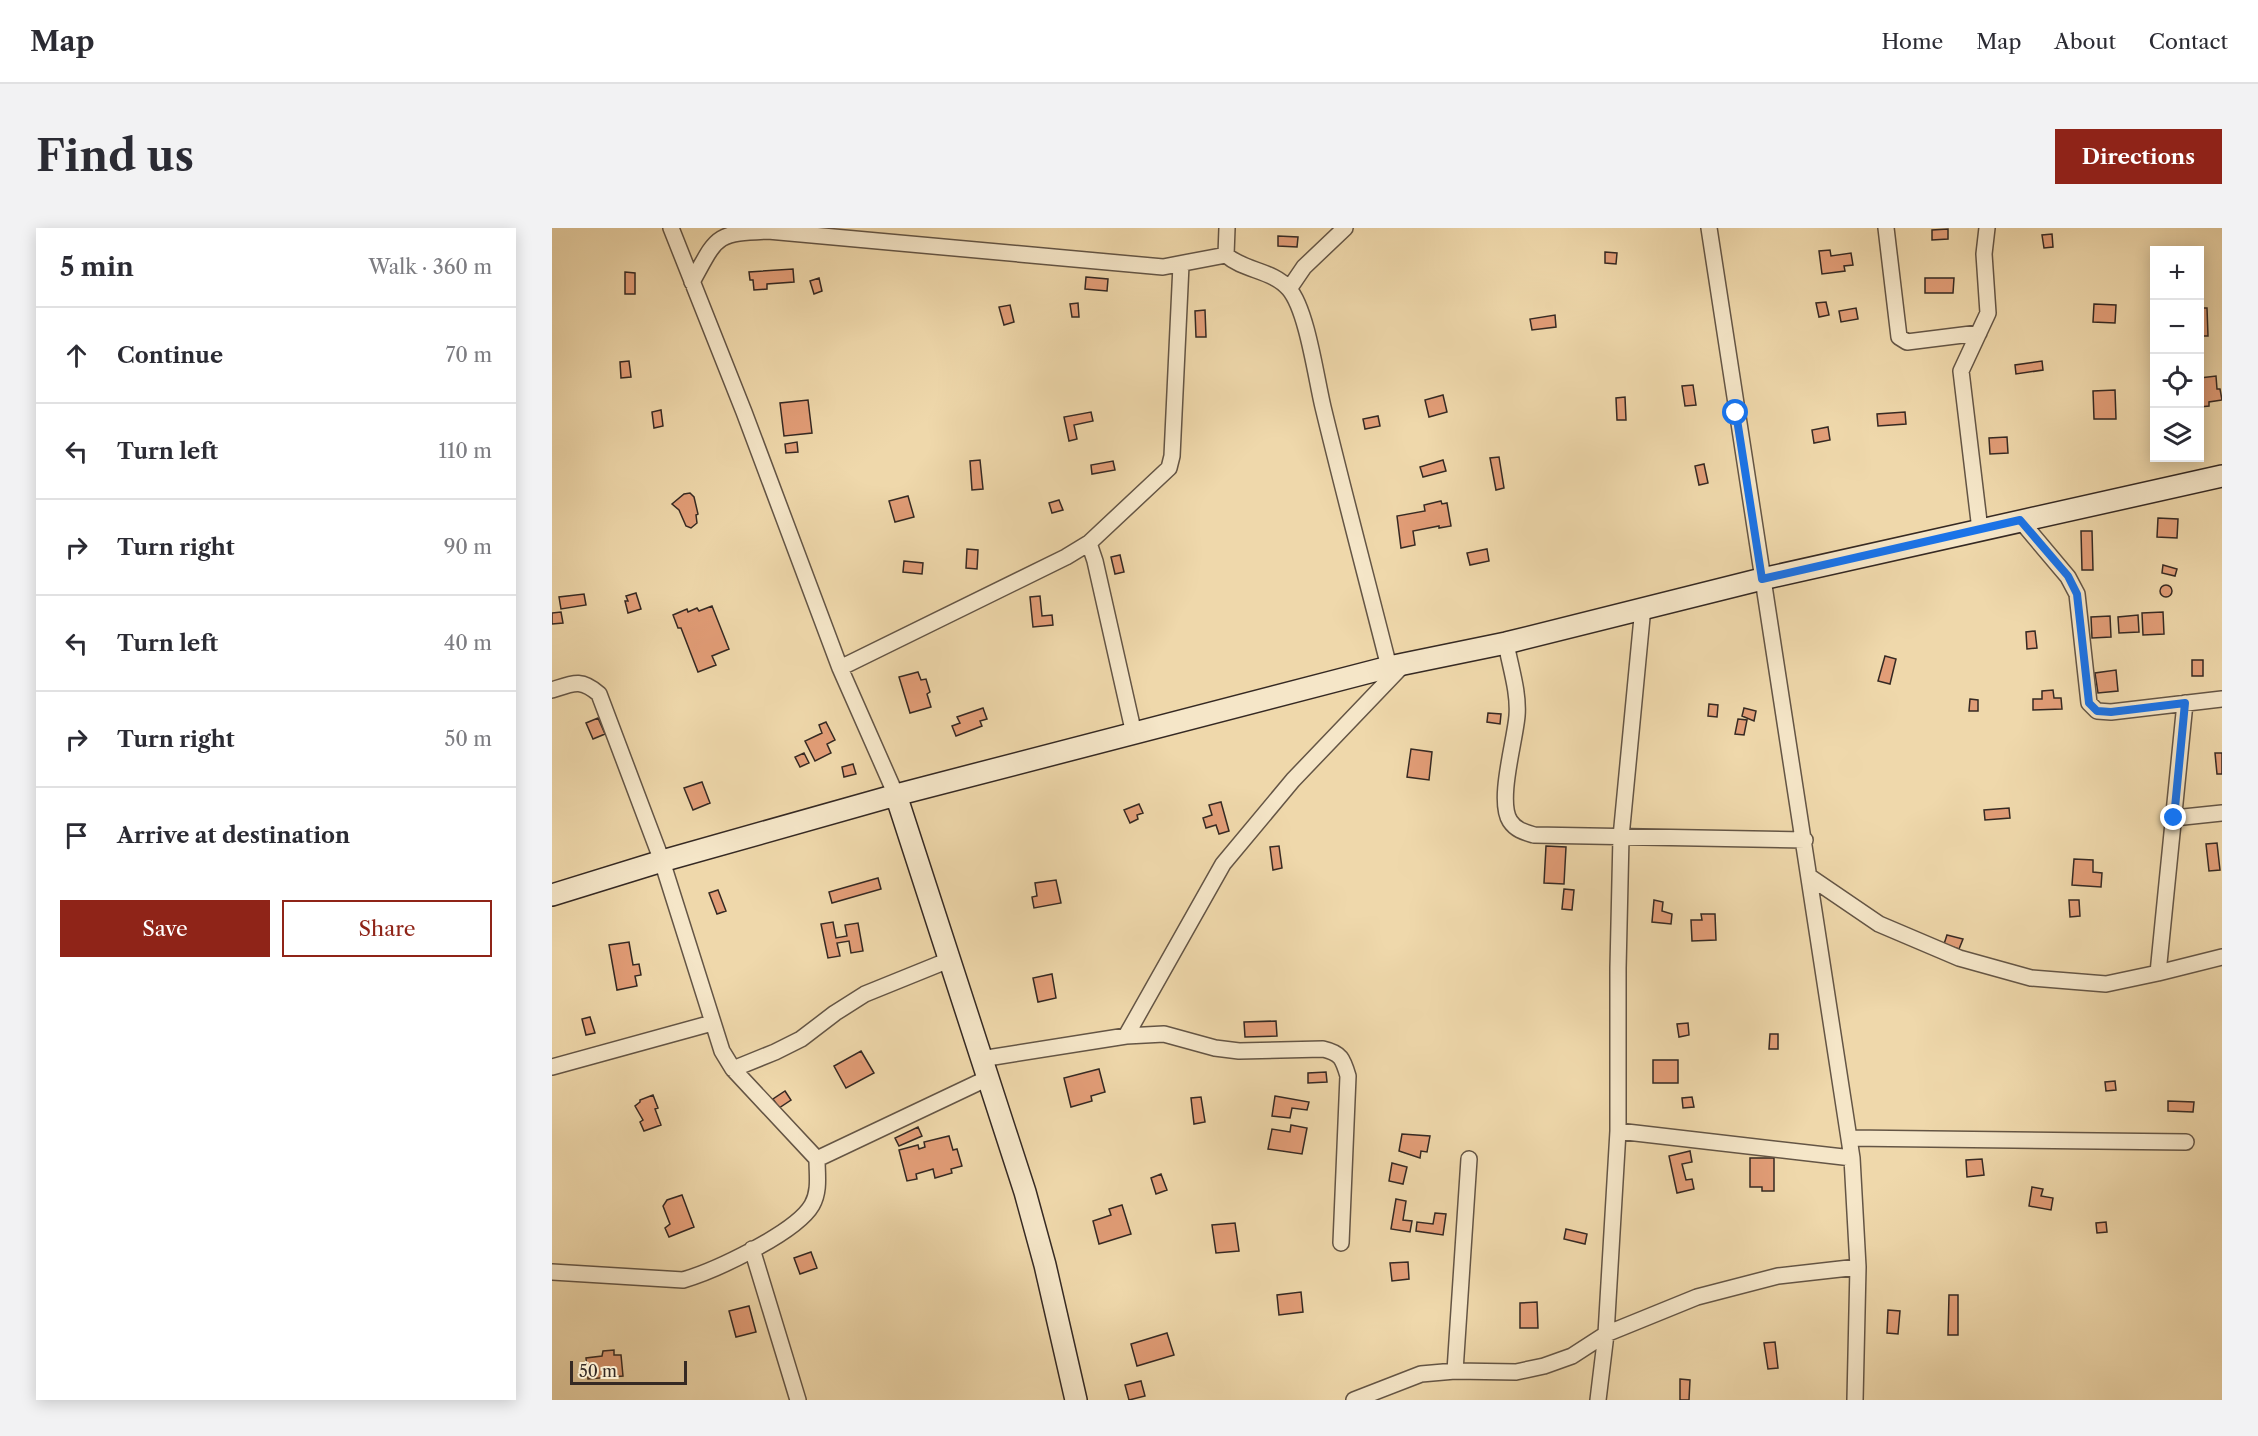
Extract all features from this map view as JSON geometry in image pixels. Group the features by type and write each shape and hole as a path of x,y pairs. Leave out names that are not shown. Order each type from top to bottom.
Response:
{"street":[{"path":"671,228 840,668 896,795 1025,1192 1045,1265 1076,1400"},
{"path":"1226,255 1227,228"},
{"path":"1289,289 1304,267 1345,228"},
{"path":"1700,228 1710,235 1852,1158 1858,1267 1855,1400"},
{"path":"1886,228 1899,337 1906,342 1978,333"},
{"path":"1980,530 1961,371 1988,313 1984,254 1987,228"},
{"path":"692,282 714,243 726,235 768,231 1163,267 1226,255"},
{"path":"1226,255 1234,262 1275,277 1289,289 1298,302 1323,409 1396,666"},
{"path":"840,668 1066,557 1089,543 1168,468 1172,456 1181,265"},
{"path":"552,895 896,795 1396,666 1506,643 1762,579 2222,476"},
{"path":"2020,520 2068,576 2077,594 2089,703 2097,711 2111,712 2222,699"},
{"path":"1089,543 1134,734"},
{"path":"1598,1400 1606,1334 1618,1131 1621,837 1642,608"},
{"path":"1506,643 1517,699 1517,716 1506,789 1507,815 1509,821 1521,831 1534,835 1804,840"},
{"path":"1126,1036 1223,864 1293,780 1396,666"},
{"path":"552,690 574,682 589,684 599,694 663,861 722,1051 733,1069 817,1159 818,1190 811,1206 796,1223 704,1274 683,1280 552,1272"},
{"path":"2158,974 2185,703"},
{"path":"2174,818 2222,813"},
{"path":"1810,877 1879,924 1959,958 2031,978 2106,984 2158,974 2222,957"},
{"path":"733,1069 776,1052 801,1039 865,994 949,960"},
{"path":"552,1067 712,1023"},
{"path":"817,1159 985,1069 1126,1036 1164,1034 1215,1048 1239,1051 1323,1049 1336,1052 1343,1058 1348,1076 1341,1243"},
{"path":"1618,1131 1852,1158"},
{"path":"1849,1138 2186,1142"},
{"path":"1455,1371 1469,1159"},
{"path":"752,1249 798,1400"},
{"path":"1354,1400 1420,1374 1455,1371 1516,1372 1545,1366 1572,1356 1606,1334 1697,1297 1778,1276 1858,1267"}],"building":[{"path":"1948,229 1948,239 1932,240 1932,230"},
{"path":"2052,234 2053,247 2044,248 2042,235"},
{"path":"1278,236 1298,237 1297,247 1278,246"},
{"path":"1830,250 1831,256 1851,253 1853,265 1844,266 1845,271 1822,274 1819,251"},
{"path":"1605,252 1617,253 1616,264 1605,263"},
{"path":"793,269 794,282 767,284 767,289 754,290 753,280 750,280 749,272"},
{"path":"625,272 635,273 635,294 625,294"},
{"path":"1086,277 1108,279 1107,291 1085,289"},
{"path":"819,278 822,291 814,294 810,281"},
{"path":"1925,278 1954,278 1953,293 1925,293"},
{"path":"1826,302 1829,315 1819,317 1816,303"},
{"path":"1078,303 1079,317 1072,317 1070,304"},
{"path":"2094,304 2116,305 2115,323 2093,322"},
{"path":"1010,305 1014,322 1004,325 999,307"},
{"path":"1856,308 1858,319 1841,322 1839,311"},
{"path":"2204,308 2207,308 2208,336 2204,336"},
{"path":"1205,310 1206,337 1196,337 1195,311"},
{"path":"1555,315 1556,327 1532,330 1530,319"},
{"path":"629,361 631,377 621,378 620,362"},
{"path":"2042,361 2043,370 2016,374 2015,365"},
{"path":"2216,376 2217,389 2220,389 2222,400 2209,402 2209,406 2204,407 2204,378"},
{"path":"1693,385 1696,405 1685,406 1682,386"},
{"path":"2115,390 2116,419 2094,419 2093,391"},
{"path":"1443,395 1447,412 1429,417 1425,400"},
{"path":"1625,397 1626,420 1617,420 1616,398"},
{"path":"808,400 812,433 784,436 780,403"},
{"path":"661,410 663,426 654,428 652,412"},
{"path":"1091,412 1093,421 1074,425 1077,439 1069,441 1064,417"},
{"path":"1905,412 1906,424 1878,426 1877,414"},
{"path":"1378,416 1380,426 1365,429 1363,419"},
{"path":"1828,427 1830,440 1814,443 1812,430"},
{"path":"2007,437 2008,453 1990,454 1989,438"},
{"path":"797,442 798,452 786,453 785,444"},
{"path":"1499,457 1504,488 1496,490 1490,458"},
{"path":"980,460 983,489 972,490 970,461"},
{"path":"1443,460 1446,471 1423,477 1420,467"},
{"path":"1113,461 1115,470 1092,474 1091,465"},
{"path":"1704,464 1708,483 1699,485 1695,466"},
{"path":"690,493 694,497 698,514 696,515 697,523 691,528 686,526 679,510 672,504 684,494"},
{"path":"908,496 914,517 895,522 889,501"},
{"path":"1059,500 1063,510 1052,513 1049,503"},
{"path":"1441,501 1442,504 1447,503 1451,526 1413,531 1415,545 1401,548 1397,516 1425,511 1424,505"},
{"path":"2158,518 2178,519 2177,538 2157,537"},
{"path":"2081,531 2092,531 2093,570 2082,570"},
{"path":"967,549 978,550 977,569 966,568"},
{"path":"1487,549 1489,561 1470,565 1467,553"},
{"path":"1120,555 1124,572 1115,574 1111,557"},
{"path":"904,561 923,563 922,574 903,572"},
{"path":"2163,565 2177,569 2175,576 2162,573"},
{"path":"2168,585 2172,591 2168,597 2164,597 2160,589"},
{"path":"636,593 641,609 628,613 626,596"},
{"path":"584,594 586,605 561,609 559,597"},
{"path":"1040,596 1042,616 1052,615 1053,625 1033,627 1030,597"},
{"path":"712,606 729,649 712,656 716,665 698,672 681,628 678,628 673,615 687,609 688,612 697,608 699,611"},
{"path":"561,612 563,623 552,624 552,613"},
{"path":"2163,612 2164,634 2143,635 2142,613"},
{"path":"2138,615 2139,632 2119,633 2118,617"},
{"path":"2110,616 2111,637 2092,638 2091,617"},
{"path":"2035,631 2037,648 2027,649 2026,632"},
{"path":"1885,656 1896,659 1890,684 1878,681"},
{"path":"2192,660 2203,660 2203,676 2192,676"},
{"path":"2116,670 2118,691 2098,693 2095,673"},
{"path":"918,672 921,680 926,679 931,707 910,713 899,677"},
{"path":"2053,690 2054,698 2061,698 2062,709 2033,710 2033,699 2042,699 2042,691"},
{"path":"1970,699 1978,700 1978,711 1969,711"},
{"path":"1709,704 1718,705 1717,717 1708,716"},
{"path":"983,708 987,719 980,721 982,726 956,736 952,726 960,723 957,717"},
{"path":"1744,708 1756,711 1754,721 1742,716"},
{"path":"1488,713 1501,714 1500,724 1487,722"},
{"path":"598,718 605,734 593,739 586,723"},
{"path":"1738,719 1747,720 1744,735 1735,734"},
{"path":"826,722 835,740 827,744 831,753 815,761 805,741 822,733 819,725"},
{"path":"1411,749 1432,752 1429,780 1407,777"},
{"path":"804,753 809,763 800,767 795,757"},
{"path":"2215,753 2222,753 2222,774 2217,774"},
{"path":"853,764 856,774 844,777 842,767"},
{"path":"702,782 710,803 693,810 684,788"},
{"path":"1221,802 1229,831 1219,834 1216,825 1206,828 1203,818 1212,815 1209,805"},
{"path":"1139,804 1143,813 1137,815 1138,819 1130,823 1124,810"},
{"path":"2009,808 2010,818 1985,820 1984,810"},
{"path":"2217,843 2220,870 2209,871 2206,844"},
{"path":"1279,846 1282,868 1273,870 1270,847"},
{"path":"1546,846 1566,847 1564,884 1544,883"},
{"path":"2074,859 2093,860 2093,872 2102,873 2101,887 2072,885"},
{"path":"878,878 881,889 832,903 829,892"},
{"path":"1056,880 1061,903 1034,908 1032,897 1037,896 1035,883"},
{"path":"1564,889 1574,890 1572,910 1562,909"},
{"path":"718,890 726,911 717,914 709,893"},
{"path":"1654,900 1663,902 1662,911 1672,914 1671,924 1652,922"},
{"path":"2069,900 2079,900 2080,916 2070,917"},
{"path":"1701,914 1715,914 1716,940 1692,941 1691,920 1702,920"},
{"path":"833,922 836,938 847,936 845,925 858,923 863,951 851,953 849,941 837,943 840,956 828,958 821,924"},
{"path":"1947,935 1963,939 1959,949 1944,944"},
{"path":"629,942 633,965 639,964 641,975 635,976 637,986 617,990 609,945"},
{"path":"1052,974 1056,998 1038,1002 1033,978"},
{"path":"590,1017 595,1033 586,1035 582,1019"},
{"path":"1276,1021 1277,1036 1245,1037 1244,1022"},
{"path":"1688,1023 1689,1035 1679,1037 1677,1024"},
{"path":"1770,1034 1778,1034 1778,1049 1769,1049"},
{"path":"861,1051 874,1073 846,1088 834,1066"},
{"path":"1653,1060 1678,1060 1678,1083 1653,1083"},
{"path":"1099,1069 1105,1092 1091,1096 1092,1101 1071,1107 1064,1078"},
{"path":"1326,1072 1327,1082 1308,1083 1308,1073"},
{"path":"2115,1081 2116,1090 2106,1091 2105,1082"},
{"path":"785,1091 791,1100 779,1108 773,1099"},
{"path":"653,1095 661,1125 644,1131 640,1122 643,1120 635,1106 640,1100"},
{"path":"1275,1096 1309,1102 1307,1110 1292,1108 1290,1118 1272,1116"},
{"path":"1201,1097 1205,1122 1194,1124 1191,1098"},
{"path":"1692,1097 1694,1107 1683,1108 1682,1098"},
{"path":"2168,1101 2194,1102 2193,1112 2168,1111"},
{"path":"1291,1125 1307,1128 1302,1154 1268,1149 1272,1129 1290,1132"},
{"path":"918,1127 922,1136 899,1146 895,1138"},
{"path":"1402,1134 1430,1136 1427,1152 1421,1151 1420,1158 1399,1151"},
{"path":"949,1136 953,1150 957,1149 962,1166 951,1169 952,1173 935,1178 933,1169 916,1174 917,1179 907,1181 899,1150 918,1145 919,1149 925,1147 924,1142"},
{"path":"1690,1151 1692,1162 1682,1164 1686,1180 1692,1179 1694,1189 1677,1193 1669,1156"},
{"path":"1750,1158 1774,1158 1774,1191 1762,1191 1762,1187 1750,1187"},
{"path":"1982,1159 1984,1175 1967,1177 1966,1160"},
{"path":"1392,1163 1407,1167 1403,1184 1389,1181"},
{"path":"1161,1174 1167,1190 1156,1194 1151,1178"},
{"path":"2032,1187 2043,1189 2041,1196 2053,1198 2051,1210 2029,1206"},
{"path":"682,1195 694,1227 669,1237 665,1228 670,1224 663,1206 667,1200"},
{"path":"1396,1199 1406,1201 1403,1220 1412,1221 1410,1232 1391,1229"},
{"path":"1122,1205 1131,1234 1099,1244 1093,1221 1111,1215 1109,1209"},
{"path":"1435,1213 1446,1214 1443,1235 1416,1231 1417,1222 1433,1224"},
{"path":"2106,1222 2107,1232 2097,1233 2096,1223"},
{"path":"1235,1223 1239,1251 1216,1253 1212,1225"},
{"path":"1566,1229 1587,1234 1585,1244 1564,1239"},
{"path":"811,1252 817,1268 800,1274 794,1258"},
{"path":"1408,1262 1409,1279 1392,1281 1390,1263"},
{"path":"1301,1292 1303,1312 1279,1315 1277,1295"},
{"path":"1949,1295 1958,1295 1958,1335 1948,1335"},
{"path":"1537,1302 1538,1328 1520,1328 1520,1303"},
{"path":"749,1306 756,1332 736,1337 729,1311"},
{"path":"1888,1310 1900,1311 1898,1334 1887,1333"},
{"path":"1167,1333 1174,1355 1137,1366 1131,1344"},
{"path":"1775,1342 1778,1368 1768,1369 1764,1343"},
{"path":"614,1350 614,1355 621,1355 623,1376 588,1379 586,1358 602,1356 603,1351"},
{"path":"1680,1379 1690,1380 1689,1400 1680,1400"},
{"path":"1141,1381 1145,1396 1129,1400 1125,1385"}],"route":[{"path":"1736,413 1762,579 2020,520 2068,576 2077,594 2089,703 2097,711 2111,712 2185,703 2174,818"}]}
